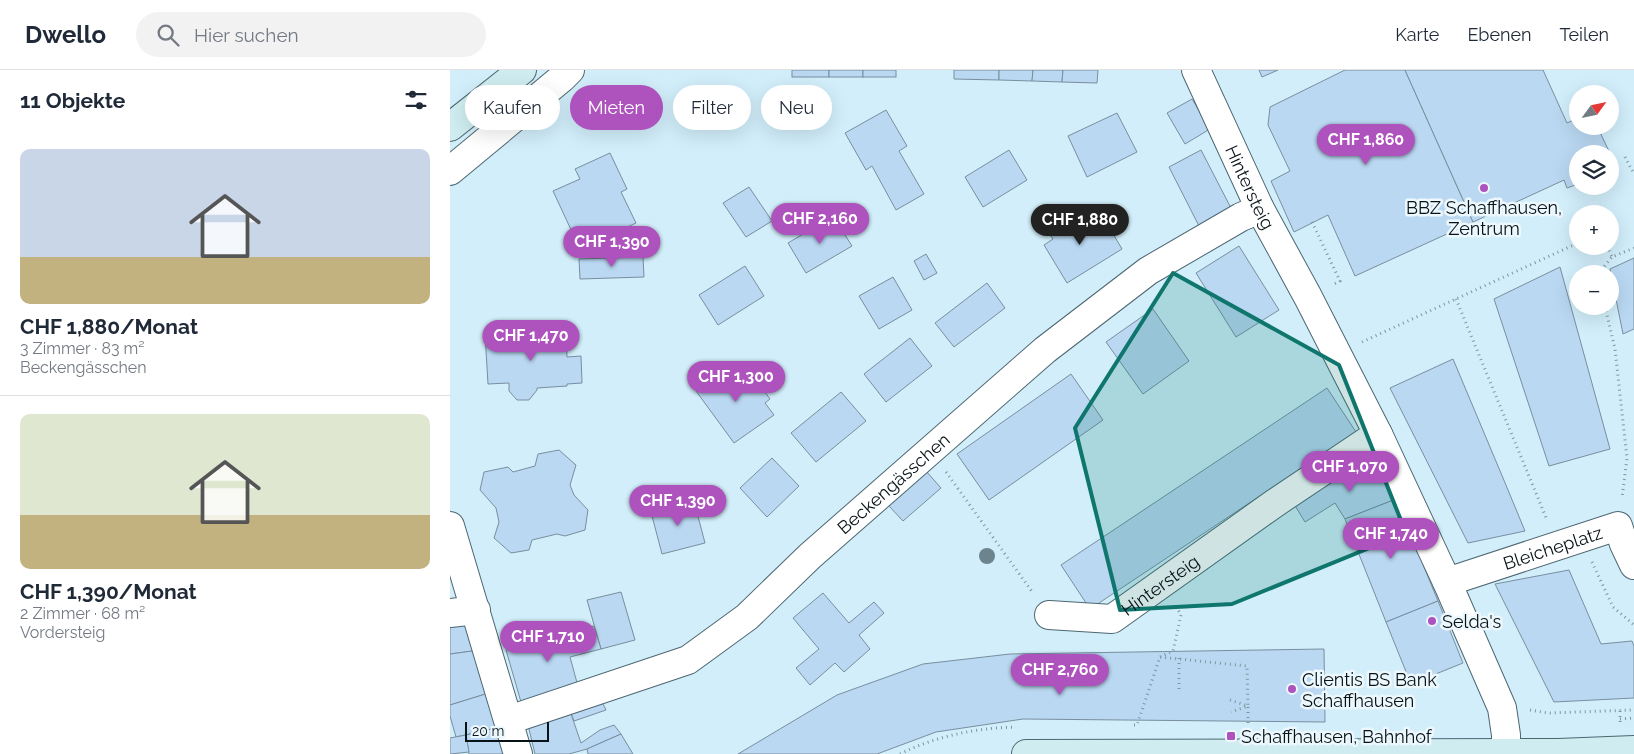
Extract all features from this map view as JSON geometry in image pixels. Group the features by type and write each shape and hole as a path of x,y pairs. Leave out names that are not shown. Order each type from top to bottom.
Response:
{"main road":[{"path":"450,126 522,70"},
{"path":"1026,754 1506,753 1634,750"}],"street":[{"path":"450,171 570,70"},
{"name":"Hintersteig","path":"1196,70 1260,209 1378,434 1447,582 1502,708 1506,736 1506,753"},
{"name":"Beckengässchen","path":"508,720 688,660 747,617 810,556 1045,350 1148,271 1241,216 1260,209"},
{"name":"Hintersteig","path":"1049,615 1112,619 1275,503 1378,434"},
{"path":"450,526 463,611 508,720 518,754"},
{"name":"Bleicheplatz","path":"1447,582 1618,526 1634,565"}],"path":[{"path":"1625,157 1634,174"},
{"path":"1312,222 1340,281"},
{"path":"1337,354 1569,247"},
{"path":"1606,265 1612,258 1634,248"},
{"path":"1456,299 1538,500 1570,542 1613,607 1634,625"},
{"path":"1607,315 1615,349 1627,458 1618,526"},
{"path":"931,451 1049,615"},
{"path":"1128,725 1137,725 1160,657 1247,666 1248,753"},
{"path":"1179,658 1180,693"},
{"path":"1230,700 1248,706"},
{"path":"1231,712 1248,706"},
{"path":"1522,708 1548,713 1634,710"},
{"path":"1620,719 1634,718"},
{"path":"900,754 918,745 968,731 996,727 1025,726"}],"highlighted area":[{"path":"1173,273 1339,365 1406,533 1232,604 1120,610 1075,428"}],"building":[{"path":"792,70 829,70 829,77 792,77"},
{"path":"829,70 863,70 863,77 829,77"},
{"path":"863,70 896,70 896,77 863,77"},
{"path":"954,70 999,70 999,80 954,79"},
{"path":"999,70 1033,70 1032,81 999,80"},
{"path":"1033,70 1063,70 1062,82 1032,81"},
{"path":"1063,70 1098,70 1097,83 1062,82"},
{"path":"1259,70 1278,70 1262,77"},
{"path":"1345,70 1405,70 1473,222 1355,276 1328,215 1294,232 1271,181 1290,171 1268,125 1270,107"},
{"path":"1405,70 1543,70 1567,123 1569,122 1569,135 1601,135 1606,145 1569,145 1569,187 1567,188 1564,180 1473,222"},
{"path":"1192,99 1210,129 1185,144 1167,113"},
{"path":"886,110 907,146 899,151 924,194 896,210 872,166 866,170 845,133"},
{"path":"1117,113 1137,152 1087,177 1068,136"},
{"path":"1009,150 1027,180 983,207 965,177"},
{"path":"1201,150 1232,210 1199,226 1169,167"},
{"path":"610,153 627,189 621,192 636,223 580,249 553,191 580,179 575,169"},
{"path":"749,187 772,221 746,237 723,203"},
{"path":"1065,215 1075,232 1102,215 1122,249 1067,283 1044,245 1053,239 1045,228"},
{"path":"833,216 852,246 806,273 788,243"},
{"path":"1239,246 1279,310 1236,337 1196,273"},
{"path":"926,254 937,273 924,280 914,261"},
{"path":"643,257 644,277 580,279 579,259"},
{"path":"1634,258 1634,329 1623,334 1619,314 1619,265"},
{"path":"745,266 764,296 718,325 699,295"},
{"path":"1560,267 1569,300 1569,315 1573,315 1610,449 1549,466 1494,299"},
{"path":"893,277 912,310 879,329 859,296"},
{"path":"987,283 1005,308 954,347 935,323"},
{"path":"1153,309 1189,361 1143,394 1106,342"},
{"path":"566,331 567,357 581,356 582,383 537,388 529,400 517,400 509,391 509,383 488,384 485,334"},
{"path":"910,338 932,366 886,402 864,374"},
{"path":"1453,359 1525,531 1468,543 1390,388"},
{"path":"736,363 755,388 760,385 770,399 765,403 774,415 734,443 696,391"},
{"path":"1071,374 1103,420 989,500 957,454"},
{"path":"1327,388 1356,432 1090,609 1061,565"},
{"path":"841,392 866,421 816,462 791,433"},
{"path":"559,450 576,465 570,485 574,495 588,510 585,530 565,536 557,534 532,540 529,550 511,553 494,538 499,522 496,508 480,490 484,472 508,467 513,472 535,466 538,454"},
{"path":"1375,456 1396,499 1345,519 1335,503 1305,522 1294,504"},
{"path":"772,458 799,486 767,517 740,488"},
{"path":"926,471 941,488 903,521 888,505"},
{"path":"1396,499 1438,601 1386,622 1345,519"},
{"path":"694,501 705,543 662,554 651,512"},
{"path":"1569,570 1601,644 1632,641 1634,646 1634,698 1554,702 1495,584"},
{"path":"621,592 635,640 601,649 587,600"},
{"path":"823,593 849,623 874,602 884,613 859,635 870,649 844,672 835,663 810,685 796,668 819,649 793,618"},
{"path":"1438,601 1463,663 1411,684 1386,622"},
{"path":"464,621 480,650 450,654 450,622"},
{"path":"594,626 601,649 570,657 579,690 523,709 506,650 513,648 509,634 532,627 537,641"},
{"path":"1324,649 1325,722 1023,719 936,732 877,754 738,754 837,695 923,664 1010,654"},
{"path":"480,650 492,692 450,705 450,654"},
{"path":"492,692 500,727 456,737 450,716 450,705"},
{"path":"599,696 606,710 574,721 569,708"},
{"path":"569,708 581,743 600,730 614,725 621,734 587,749 569,754 535,754 527,721"},
{"path":"500,727 506,754 469,754 466,735"},
{"path":"621,734 633,754 588,754 587,749"},
{"path":"466,735 469,752 450,754 450,738"}],"place":[{"name":"BBZ Schaffhausen, Zentrum","path":"1484,188"},
{"name":"Selda's","path":"1432,621"},
{"name":"Clientis BS Bank Schaffhausen","path":"1292,689"},
{"name":"Schaffhausen, Bahnhof","path":"1231,736"}]}
